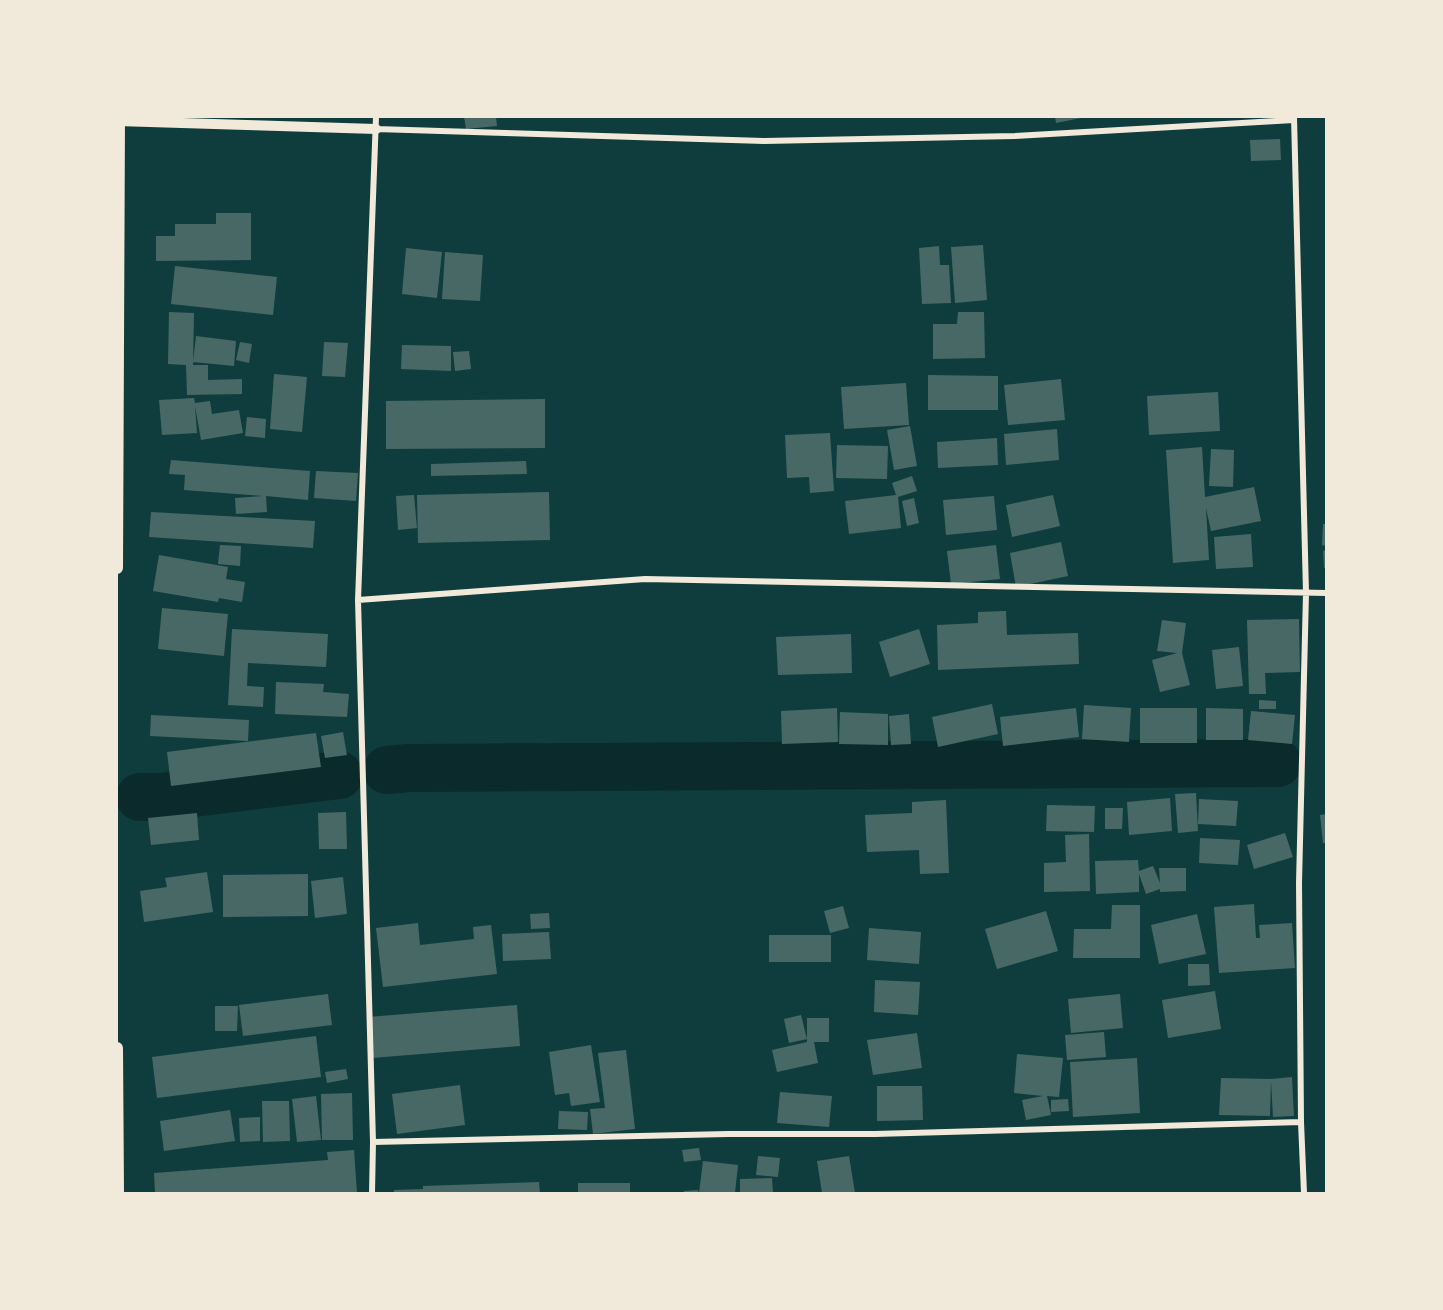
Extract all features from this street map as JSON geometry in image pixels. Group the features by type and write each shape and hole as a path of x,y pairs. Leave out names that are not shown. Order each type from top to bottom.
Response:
{"main road":[{"path":"117,568 119,120"},
{"path":"117,1048 118,1193"}],"street":[{"path":"372,1193 373,1142 358,600 376,117"},
{"path":"119,120 764,141 1015,136 1294,119 1306,593 1299,883 1301,1122 1304,1193"},
{"path":"358,600 645,579 1326,593"},
{"path":"373,1142 717,1134 875,1134 1301,1122"}],"building":[{"path":"464,117 496,117 497,126 466,129"},
{"path":"1055,117 1081,117 1081,118 1056,123"},
{"path":"1280,139 1281,160 1251,161 1250,140"},
{"path":"216,213 251,213 251,260 156,261 156,236 175,236 175,224 216,224"},
{"path":"983,245 987,300 955,303 951,247"},
{"path":"939,246 940,265 949,265 951,303 922,304 919,248"},
{"path":"406,248 442,252 437,298 402,294"},
{"path":"445,252 483,255 480,301 442,299"},
{"path":"175,266 277,277 273,315 171,304"},
{"path":"169,312 194,313 193,365 208,365 208,380 242,379 242,394 187,395 186,365 168,364"},
{"path":"958,312 984,312 985,358 933,359 933,324 957,324"},
{"path":"196,336 236,341 234,366 193,362"},
{"path":"240,342 252,344 249,363 236,360"},
{"path":"324,342 348,343 345,377 322,376"},
{"path":"402,345 451,346 451,371 401,369"},
{"path":"469,351 471,369 455,371 453,352"},
{"path":"274,374 307,377 302,432 270,429"},
{"path":"928,375 998,376 998,410 928,410"},
{"path":"1061,379 1065,420 1008,425 1004,385"},
{"path":"906,383 909,425 844,429 841,387"},
{"path":"1218,392 1220,431 1149,435 1147,396"},
{"path":"194,398 195,403 210,401 212,414 239,410 243,433 201,440 195,406 197,433 162,435 159,400"},
{"path":"545,399 545,448 386,449 386,401"},
{"path":"247,417 266,419 265,438 245,436"},
{"path":"910,426 917,466 894,470 887,430"},
{"path":"1057,429 1059,460 1006,465 1004,434"},
{"path":"830,433 834,491 810,493 809,477 787,478 785,435"},
{"path":"997,438 998,465 938,468 937,442"},
{"path":"837,445 888,446 887,479 836,478"},
{"path":"1202,447 1205,497 1254,487 1261,521 1211,531 1206,508 1209,560 1173,563 1166,450"},
{"path":"1211,449 1234,450 1233,487 1209,486"},
{"path":"171,460 310,471 308,500 266,496 267,512 236,514 235,498 263,496 184,490 185,475 169,474"},
{"path":"526,461 527,474 431,476 431,464"},
{"path":"316,471 358,473 356,501 314,498"},
{"path":"912,476 917,491 898,497 901,528 849,534 845,501 896,495 892,483"},
{"path":"549,492 550,540 418,543 417,495"},
{"path":"414,495 417,528 398,530 396,496"},
{"path":"1053,495 1060,526 1012,537 1006,505"},
{"path":"994,496 997,530 946,535 943,500"},
{"path":"914,498 919,523 907,526 902,501"},
{"path":"151,512 315,521 313,548 149,537"},
{"path":"1323,524 1326,524 1326,546 1322,545"},
{"path":"1251,534 1253,567 1216,569 1214,537"},
{"path":"1061,542 1068,576 1016,587 1010,553"},
{"path":"220,545 241,546 240,566 218,564"},
{"path":"996,545 1000,579 951,584 947,551"},
{"path":"1326,550 1326,568 1324,568 1323,551"},
{"path":"159,555 228,567 226,579 245,582 242,602 219,598 218,602 153,591"},
{"path":"162,608 228,614 224,656 158,649"},
{"path":"1006,611 1007,635 1078,633 1079,664 938,670 937,625 978,623 978,612"},
{"path":"1299,619 1300,672 1265,673 1266,694 1249,694 1247,620"},
{"path":"1162,620 1186,623 1182,653 1190,685 1160,692 1152,660 1177,653 1157,651"},
{"path":"232,629 328,634 326,667 248,663 247,686 264,687 263,707 228,705"},
{"path":"919,629 930,664 890,677 879,642"},
{"path":"851,634 852,673 778,675 776,637"},
{"path":"1239,647 1243,686 1216,689 1212,650"},
{"path":"276,682 324,684 323,692 349,694 347,717 275,714"},
{"path":"1259,700 1276,701 1276,709 1259,709"},
{"path":"992,704 998,734 938,747 932,717"},
{"path":"1084,705 1131,708 1129,742 1082,739"},
{"path":"837,708 838,742 782,744 781,711"},
{"path":"1076,708 1079,737 1003,746 1000,717"},
{"path":"1140,708 1197,708 1197,743 1140,743"},
{"path":"1206,708 1243,709 1243,740 1206,740"},
{"path":"1251,711 1295,715 1292,744 1248,740"},
{"path":"840,712 888,714 888,745 839,744"},
{"path":"909,714 911,744 891,745 889,716"},
{"path":"151,715 249,720 248,741 150,736"},
{"path":"343,732 347,755 325,758 321,736"},
{"path":"316,733 321,767 171,786 167,752"},
{"path":"1196,793 1198,831 1178,833 1175,794"},
{"path":"1170,798 1172,831 1129,835 1127,802"},
{"path":"1199,799 1238,801 1236,826 1198,824"},
{"path":"946,800 949,873 920,874 919,850 867,852 865,815 912,813 912,802"},
{"path":"1047,805 1095,806 1094,832 1046,831"},
{"path":"1105,808 1123,808 1122,829 1105,829"},
{"path":"346,812 347,849 319,849 318,813"},
{"path":"197,813 199,840 151,845 148,818"},
{"path":"1326,814 1326,843 1323,843 1320,815"},
{"path":"1285,833 1293,857 1254,869 1247,845"},
{"path":"1089,834 1090,891 1044,892 1044,863 1066,862 1065,835"},
{"path":"1200,838 1240,840 1238,865 1199,863"},
{"path":"1138,860 1139,871 1153,866 1160,883 1159,868 1186,868 1186,891 1160,892 1160,889 1146,894 1139,874 1139,892 1096,894 1095,861"},
{"path":"207,872 213,912 144,922 140,891 167,887 165,878"},
{"path":"308,874 308,916 223,917 223,875"},
{"path":"343,877 347,914 315,918 311,881"},
{"path":"1254,904 1256,938 1260,938 1259,925 1292,923 1295,968 1219,973 1214,907"},
{"path":"1112,905 1140,905 1140,958 1073,958 1074,929 1111,929"},
{"path":"843,906 849,928 830,933 824,911"},
{"path":"1046,911 1058,951 997,969 985,929"},
{"path":"549,913 550,928 531,929 530,914"},
{"path":"1197,914 1206,954 1159,964 1151,925"},
{"path":"418,923 420,945 474,939 473,927 491,925 497,974 383,987 376,928"},
{"path":"869,928 921,932 919,964 867,960"},
{"path":"549,932 551,959 503,961 502,934"},
{"path":"769,935 831,935 831,962 769,962"},
{"path":"1188,964 1209,964 1210,985 1188,986"},
{"path":"875,980 920,982 918,1015 874,1012"},
{"path":"1215,991 1221,1029 1168,1038 1162,1000"},
{"path":"328,994 332,1025 243,1036 239,1005"},
{"path":"1120,994 1123,1028 1071,1033 1068,999"},
{"path":"517,1005 520,1046 372,1058 368,1017"},
{"path":"215,1006 238,1006 237,1031 215,1031"},
{"path":"801,1015 807,1039 789,1043 784,1019"},
{"path":"807,1018 829,1018 829,1042 814,1042 818,1063 777,1072 772,1050 807,1042"},
{"path":"1104,1032 1106,1057 1067,1060 1065,1035"},
{"path":"917,1033 922,1068 873,1075 867,1040"},
{"path":"316,1036 321,1077 157,1098 152,1057"},
{"path":"591,1045 600,1102 571,1106 569,1093 555,1095 549,1052"},
{"path":"626,1050 635,1129 593,1134 590,1109 605,1108 598,1053"},
{"path":"1017,1054 1063,1058 1059,1097 1047,1096 1051,1115 1026,1120 1022,1100 1043,1096 1014,1093"},
{"path":"1137,1058 1140,1113 1073,1117 1070,1062"},
{"path":"346,1069 348,1079 327,1083 325,1072"},
{"path":"1292,1077 1294,1116 1273,1117 1271,1081 1270,1116 1219,1115 1221,1078"},
{"path":"460,1085 465,1125 397,1134 392,1094"},
{"path":"877,1086 922,1086 923,1120 877,1121"},
{"path":"780,1092 832,1096 829,1127 777,1123"},
{"path":"352,1093 353,1140 322,1140 321,1094"},
{"path":"316,1096 321,1140 297,1142 292,1099"},
{"path":"1068,1099 1069,1111 1051,1112 1051,1100"},
{"path":"262,1101 289,1101 290,1141 263,1142"},
{"path":"230,1110 235,1141 164,1151 160,1121"},
{"path":"559,1111 588,1112 587,1130 558,1129"},
{"path":"260,1117 260,1141 240,1142 239,1118"},
{"path":"699,1148 701,1160 684,1162 682,1150"},
{"path":"354,1150 357,1193 155,1193 154,1173 328,1160 327,1152"},
{"path":"758,1156 780,1158 778,1177 756,1175"},
{"path":"849,1156 855,1193 822,1193 817,1161"},
{"path":"703,1161 738,1165 735,1193 699,1193"},
{"path":"772,1178 773,1193 740,1193 740,1179"},
{"path":"539,1182 540,1193 394,1193 394,1190 423,1189 423,1186"},
{"path":"578,1183 630,1183 630,1193 578,1193"},
{"path":"698,1190 699,1193 684,1193 684,1191"}],"waterway":[{"path":"387,770 409,768 1278,763"},
{"path":"140,797 161,797 339,775"}]}
